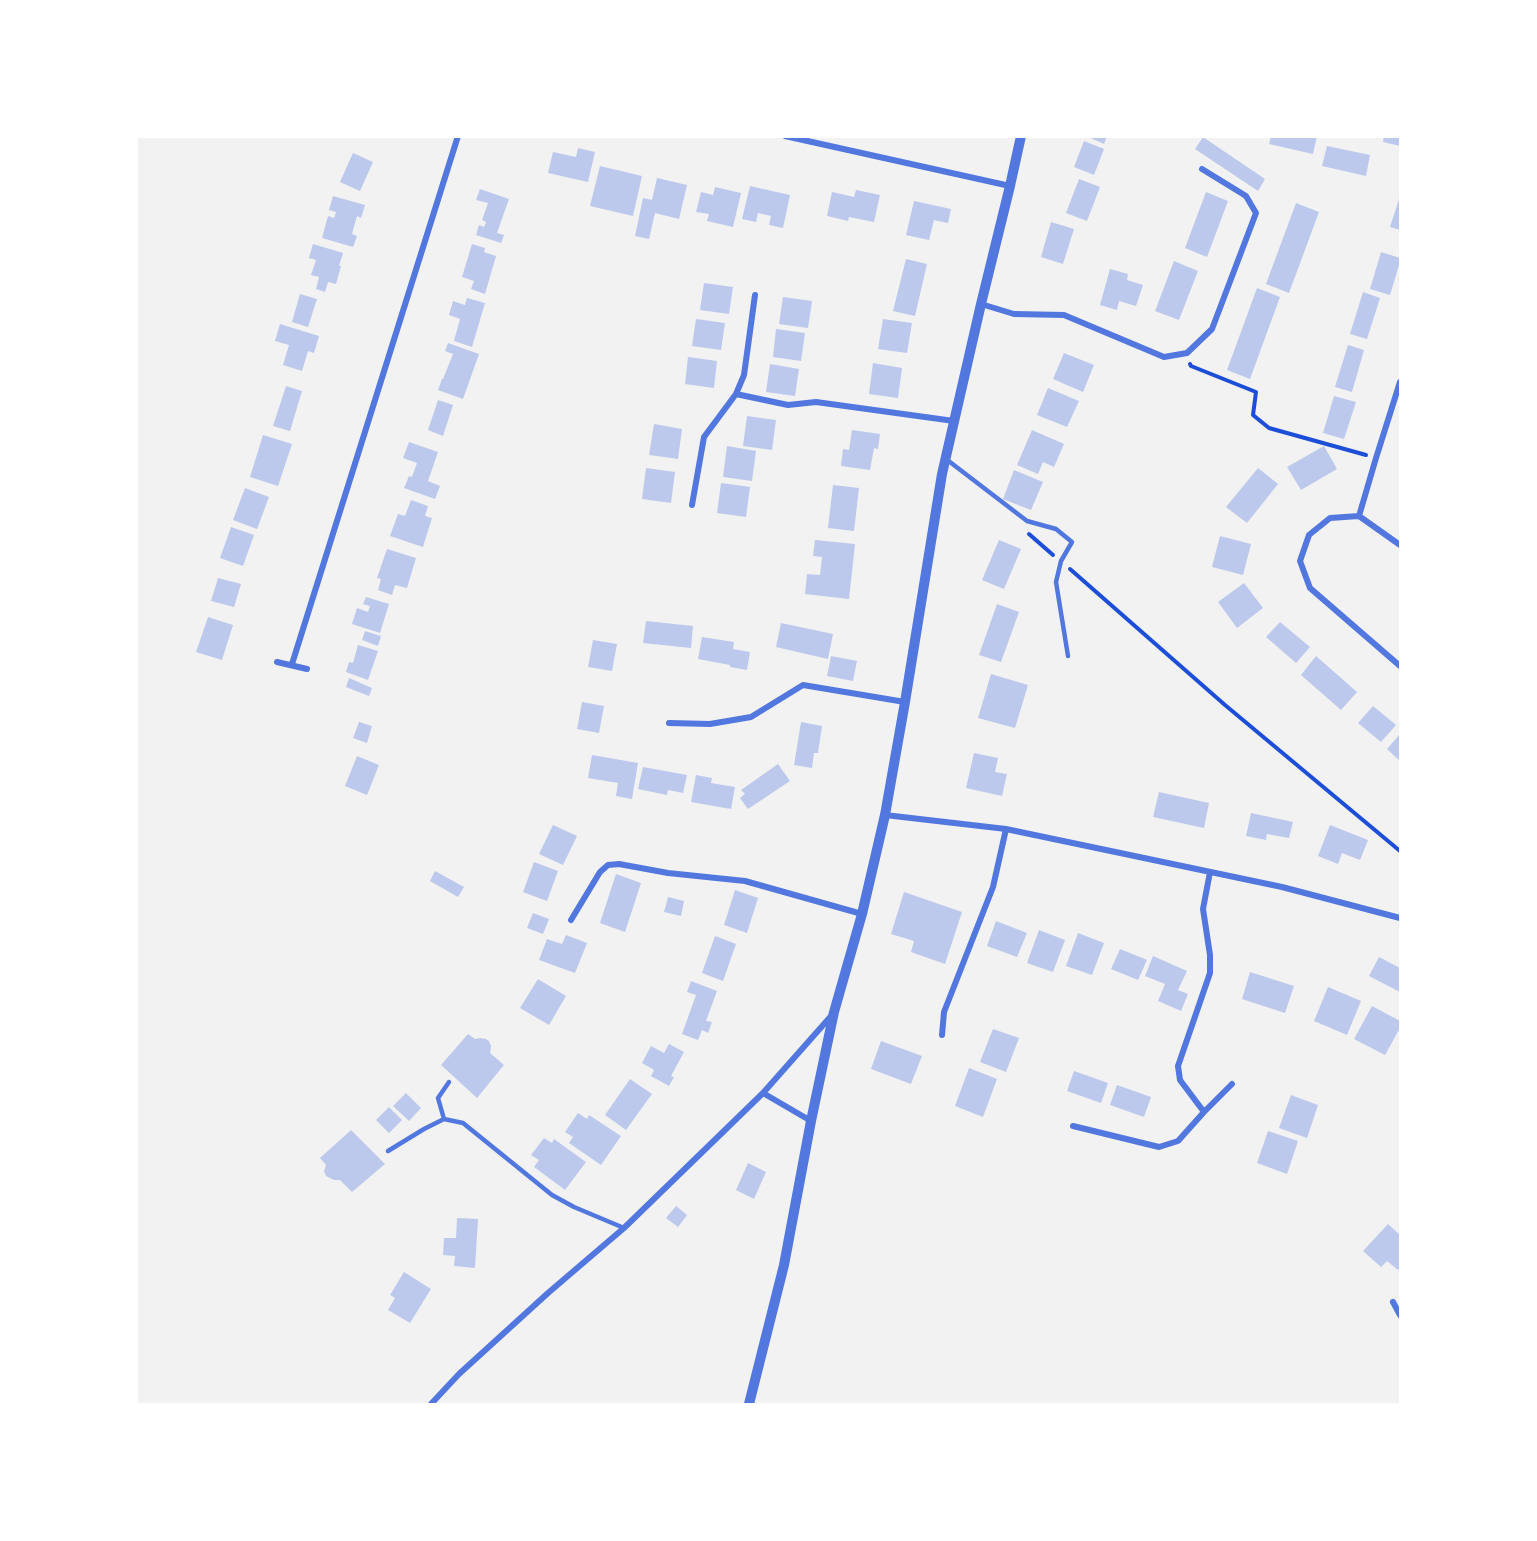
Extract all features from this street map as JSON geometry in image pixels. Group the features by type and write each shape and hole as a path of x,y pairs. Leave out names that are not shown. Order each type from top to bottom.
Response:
{"street":[{"path":"292,664 458,136"},
{"path":"785,136 1010,186"},
{"path":"749,1404 784,1265 810,1121 834,1012 862,914 885,815 946,459 1021,136"},
{"path":"981,304 1014,314 1064,315 1164,357 1187,353 1212,329 1256,213 1246,196 1202,169"},
{"path":"693,505 704,437 736,394 744,375 755,295"},
{"path":"1359,516 1401,382"},
{"path":"736,394 788,405 816,402 954,422"},
{"path":"1401,544 1359,516 1330,518 1309,535 1300,561 1310,588 1401,666"},
{"path":"277,662 306,669"},
{"path":"669,723 710,724 751,717 803,685 905,702"},
{"path":"885,815 1006,829 1282,887 1401,918"},
{"path":"942,1035 944,1012 993,887 1006,829"},
{"path":"571,920 600,872 608,865 619,864 668,873 745,881 862,914"},
{"path":"1204,1112 1180,1080 1178,1066 1210,972 1210,955 1203,909 1210,872"},
{"path":"431,1404 503,1333 624,1228 762,1093 834,1012"},
{"path":"1073,1126 1159,1147 1178,1141 1232,1084"},
{"path":"762,1093 810,1121"},
{"path":"1392,1302 1401,1315"}],"lane":[{"path":"946,459 1027,521 1056,529 1072,542 1061,561 1056,582 1068,656"},
{"path":"444,1119 438,1098 449,1082"},
{"path":"388,1151 444,1119 463,1123 552,1195 624,1228"}],"path":[{"path":"1187,353 1191,366 1256,392 1253,415 1269,428 1376,458"},
{"path":"1027,533 1225,705 1401,851"}],"building":[{"path":"1086,136 1107,136 1104,144"},
{"path":"1271,136 1317,136 1313,154 1269,144"},
{"path":"1384,136 1400,136 1400,146 1383,142"},
{"path":"1203,137 1265,179 1258,191 1195,149"},
{"path":"1084,141 1104,149 1094,175 1074,167"},
{"path":"1327,146 1370,155 1366,176 1322,166"},
{"path":"578,148 595,152 588,182 548,173 553,152 576,157"},
{"path":"353,153 373,162 360,191 340,182"},
{"path":"600,166 642,176 633,216 590,206"},
{"path":"657,178 687,185 679,219 655,213 649,239 635,236 643,198 652,200"},
{"path":"1079,179 1100,187 1087,221 1066,213"},
{"path":"750,186 790,195 783,228 769,225 771,216 758,213 756,222 742,219"},
{"path":"715,187 741,193 733,227 707,221 709,214 696,212 701,192 713,195"},
{"path":"480,189 509,199 497,233 504,235 501,243 476,235 479,225 484,227 486,222 482,220 488,203 476,200"},
{"path":"856,190 880,195 874,222 849,217 848,221 827,216 832,192 854,197"},
{"path":"1206,192 1228,201 1207,257 1185,248"},
{"path":"333,196 365,205 361,218 357,216 352,234 357,236 353,247 322,238 328,216 334,218 336,212 329,210"},
{"path":"1400,196 1400,230 1390,227"},
{"path":"914,201 951,209 948,223 934,220 929,240 906,235"},
{"path":"1296,203 1319,212 1289,293 1266,284"},
{"path":"1051,222 1074,229 1063,264 1041,257"},
{"path":"313,244 343,253 336,284 328,282 325,292 316,289 319,277 311,275 316,260 309,258"},
{"path":"472,244 485,248 484,252 496,256 485,294 471,289 474,281 462,277"},
{"path":"1381,252 1400,258 1390,295 1370,289"},
{"path":"906,259 927,264 915,316 893,311"},
{"path":"1174,261 1198,271 1179,320 1155,311"},
{"path":"1110,269 1128,274 1127,280 1143,285 1136,306 1119,301 1117,310 1100,305"},
{"path":"704,283 733,287 729,314 700,310"},
{"path":"1257,288 1280,297 1250,379 1227,370"},
{"path":"1363,292 1380,298 1367,339 1350,334"},
{"path":"300,294 317,299 308,327 292,322"},
{"path":"783,297 812,301 808,328 779,324"},
{"path":"467,298 485,303 472,347 454,341 460,319 449,315 453,301 465,305"},
{"path":"696,319 725,323 721,350 692,346"},
{"path":"883,319 912,323 907,353 878,349"},
{"path":"280,324 319,336 314,353 308,351 302,371 283,365 289,345 275,341"},
{"path":"776,329 805,333 801,361 773,357"},
{"path":"448,343 479,354 463,399 438,390 453,354 445,351"},
{"path":"1348,345 1364,350 1352,392 1335,387"},
{"path":"1064,353 1094,365 1083,392 1053,379"},
{"path":"688,357 717,361 714,388 685,384"},
{"path":"873,363 902,368 898,398 869,394"},
{"path":"770,364 799,369 795,396 766,392"},
{"path":"286,386 302,391 290,431 273,426"},
{"path":"1048,388 1079,401 1067,427 1037,415"},
{"path":"1334,396 1356,402 1344,439 1323,433"},
{"path":"438,400 453,405 443,436 428,430"},
{"path":"747,416 776,420 772,450 743,446"},
{"path":"654,424 682,429 678,459 649,455"},
{"path":"852,430 880,434 878,449 874,448 870,470 841,466 843,449 849,450"},
{"path":"1032,430 1064,444 1054,467 1043,462 1038,474 1017,465"},
{"path":"263,435 292,444 278,486 250,477"},
{"path":"409,442 438,452 428,481 440,486 435,499 404,488 409,476 412,477 417,463 403,458"},
{"path":"727,446 756,451 752,481 723,477"},
{"path":"1324,446 1337,469 1301,490 1287,467"},
{"path":"646,468 675,472 671,503 642,499"},
{"path":"1258,468 1278,484 1247,523 1226,507"},
{"path":"1014,470 1043,482 1031,510 1003,499"},
{"path":"721,483 750,487 746,517 717,513"},
{"path":"833,485 859,488 854,531 828,528"},
{"path":"245,488 269,497 257,529 233,520"},
{"path":"411,500 428,506 425,516 432,518 423,547 390,536 398,514 405,516"},
{"path":"231,527 254,535 243,566 220,558"},
{"path":"1220,536 1251,544 1243,575 1212,567"},
{"path":"815,540 855,544 849,599 805,594 807,574 820,575 822,557 813,556"},
{"path":"999,540 1021,549 1004,589 982,580"},
{"path":"387,549 416,558 407,588 395,585 392,595 378,590 381,579 377,578"},
{"path":"218,578 241,584 234,607 211,601"},
{"path":"1244,583 1263,608 1237,628 1218,602"},
{"path":"366,597 389,604 380,633 352,624 357,608 368,612 370,606 363,604"},
{"path":"997,604 1019,612 1001,662 979,655"},
{"path":"208,617 233,625 222,660 196,652"},
{"path":"646,621 693,626 691,648 643,643"},
{"path":"1280,622 1310,647 1296,663 1266,637"},
{"path":"781,623 833,634 828,659 776,647"},
{"path":"365,631 381,636 378,646 362,640"},
{"path":"702,637 734,642 733,649 750,652 747,670 698,659"},
{"path":"593,640 617,644 612,671 588,667"},
{"path":"358,645 378,651 368,680 346,672 349,662 353,663"},
{"path":"831,656 857,661 853,681 827,676"},
{"path":"1316,656 1357,692 1341,710 1301,675"},
{"path":"991,674 1028,685 1015,728 978,718"},
{"path":"349,678 372,688 369,696 346,687"},
{"path":"582,702 604,706 599,733 577,729"},
{"path":"1373,706 1396,725 1381,742 1358,723"},
{"path":"359,722 372,726 367,743 353,738"},
{"path":"801,722 822,726 818,753 814,753 812,768 794,765"},
{"path":"1400,734 1400,761 1387,749"},
{"path":"974,753 998,758 995,772 1007,774 1002,796 966,788"},
{"path":"592,755 638,763 632,799 616,796 618,783 588,778"},
{"path":"357,756 379,765 367,795 345,786"},
{"path":"778,764 790,781 748,809 740,798 745,794 741,790"},
{"path":"643,767 687,775 683,793 668,790 667,795 638,789"},
{"path":"696,775 712,778 711,783 735,787 731,809 691,802"},
{"path":"1159,792 1209,803 1204,828 1153,817"},
{"path":"1251,813 1293,822 1289,838 1267,834 1266,840 1246,836"},
{"path":"553,825 577,836 563,865 539,854"},
{"path":"1330,825 1368,840 1360,860 1342,853 1338,864 1318,856"},
{"path":"534,862 558,871 547,901 523,892"},
{"path":"435,871 464,887 458,897 430,881"},
{"path":"616,874 641,883 625,932 600,923"},
{"path":"735,890 758,898 747,933 724,925"},
{"path":"904,892 962,912 945,964 911,952 914,941 891,934"},
{"path":"668,897 684,901 681,916 664,912"},
{"path":"533,913 549,919 543,934 527,928"},
{"path":"996,921 1027,933 1017,957 987,946"},
{"path":"1039,930 1065,940 1053,972 1027,963"},
{"path":"1078,933 1104,943 1092,975 1066,966"},
{"path":"566,935 587,943 575,973 539,960 547,939 562,944"},
{"path":"715,936 736,944 723,981 702,973"},
{"path":"1120,949 1147,960 1138,980 1111,969"},
{"path":"1153,956 1187,971 1178,990 1188,994 1181,1011 1158,1001 1165,984 1145,976"},
{"path":"1379,957 1400,968 1400,992 1369,976"},
{"path":"1250,972 1294,986 1285,1013 1242,999"},
{"path":"538,979 566,996 549,1025 520,1008"},
{"path":"691,981 717,991 706,1021 712,1022 708,1033 702,1030 698,1040 682,1034 696,995 687,992"},
{"path":"1328,987 1361,1001 1347,1035 1314,1021"},
{"path":"1372,1006 1400,1021 1400,1028 1385,1055 1354,1039"},
{"path":"993,1029 1019,1038 1006,1072 980,1062"},
{"path":"468,1034 475,1039 489,1041 490,1053 504,1065 477,1098 441,1065"},
{"path":"881,1041 922,1056 911,1084 871,1069"},
{"path":"669,1044 684,1052 671,1076 674,1077 669,1086 651,1076 654,1070 642,1063 651,1046 664,1053"},
{"path":"969,1068 997,1079 983,1117 955,1106"},
{"path":"1074,1071 1108,1083 1101,1103 1067,1091"},
{"path":"630,1079 652,1094 626,1130 605,1115"},
{"path":"1117,1085 1151,1097 1144,1117 1110,1105"},
{"path":"406,1093 421,1108 409,1121 393,1106"},
{"path":"1291,1095 1318,1105 1307,1138 1279,1128"},
{"path":"389,1107 402,1120 389,1133 376,1120"},
{"path":"578,1113 587,1119 589,1115 621,1136 601,1165 569,1143 573,1137 565,1132"},
{"path":"351,1130 385,1164 352,1192 340,1180 326,1176 324,1171 326,1165 320,1158"},
{"path":"1268,1131 1298,1141 1287,1174 1257,1163"},
{"path":"544,1138 552,1143 554,1139 586,1162 565,1190 534,1167 539,1160 531,1155"},
{"path":"748,1163 766,1172 754,1199 736,1190"},
{"path":"676,1206 687,1215 678,1227 666,1218"},
{"path":"457,1218 478,1219 475,1268 454,1266 455,1256 443,1255 444,1238 456,1238"},
{"path":"1388,1224 1400,1235 1400,1267 1398,1270 1387,1261 1381,1267 1363,1251"},
{"path":"404,1272 431,1289 410,1323 388,1310 395,1298 390,1295"}]}
